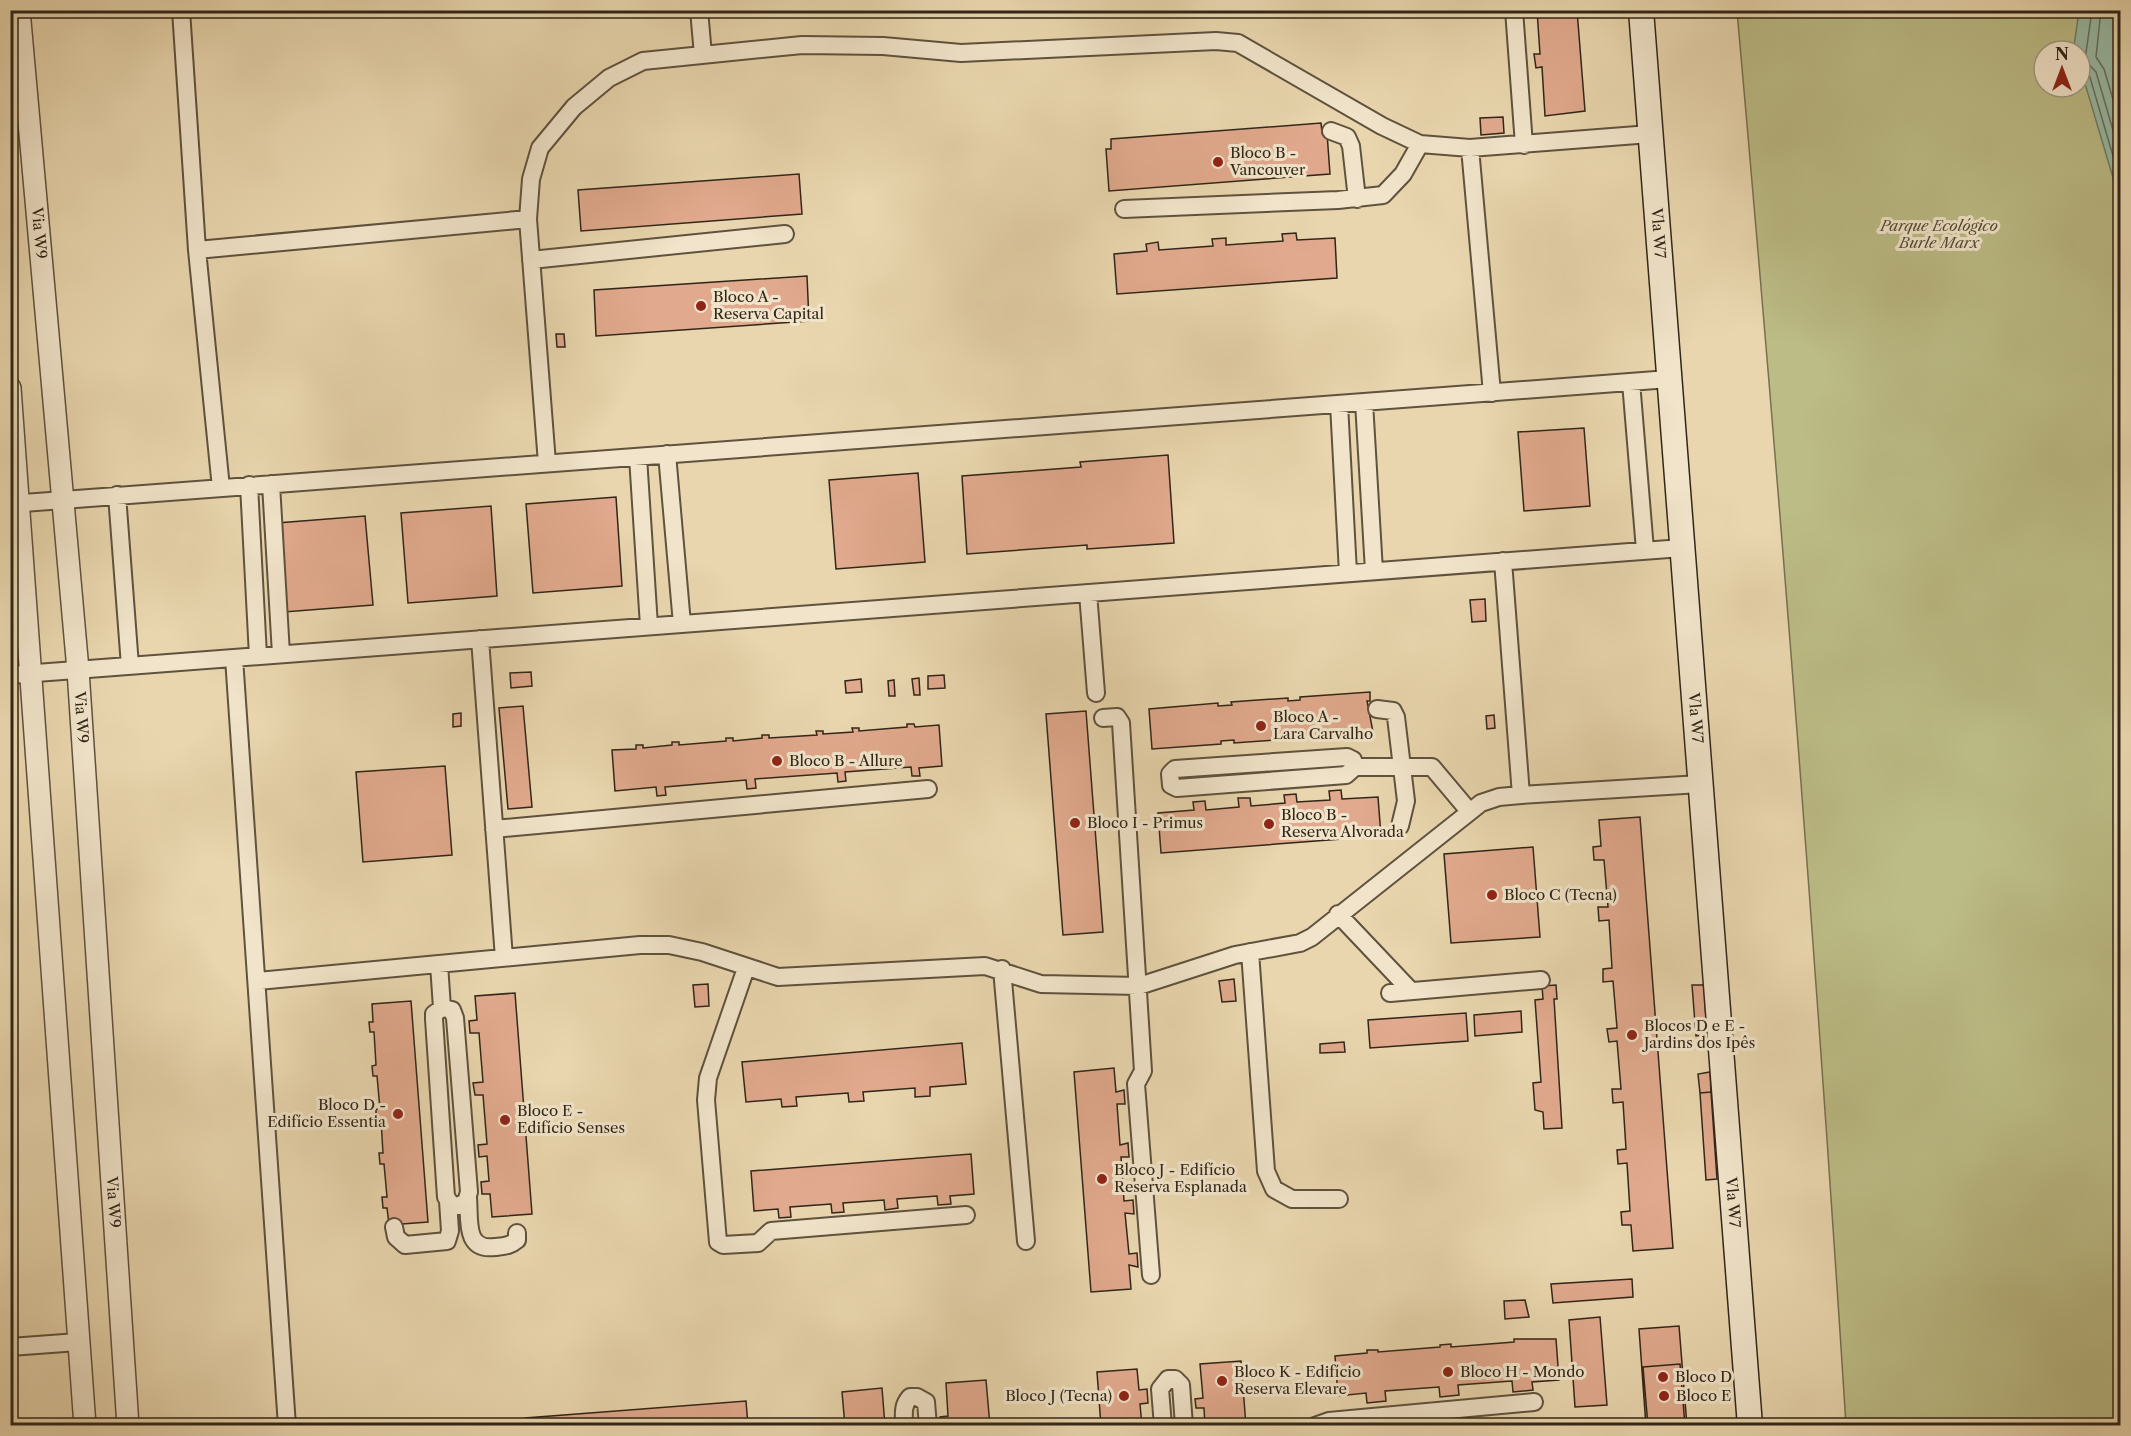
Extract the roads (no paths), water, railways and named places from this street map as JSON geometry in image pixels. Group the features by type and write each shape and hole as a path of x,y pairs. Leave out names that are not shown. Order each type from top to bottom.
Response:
{"main road":[{"name":"Vla W7","path":"1641,10 1750,1425"}],"street":[{"name":"Via W9","path":"19,10 78,670 128,1425"},
{"path":"181,10 197,250 221,488"},
{"path":"699,10 703,55"},
{"path":"1514,10 1524,145"},
{"path":"548,463 528,219 531,179 540,148 574,107 609,78 643,61 802,45 883,46 961,53 1196,41 1238,43 1382,126 1420,144 1470,148 1650,134"},
{"path":"1331,131 1347,137 1352,146 1357,199"},
{"path":"1124,209 1357,199 1383,195 1403,174 1420,144"},
{"path":"1470,148 1492,393"},
{"path":"197,250 528,219"},
{"path":"531,260 785,234"},
{"path":"14,503 1669,379"},
{"path":"1631,382 1645,550"},
{"path":"10,388 21,674 85,1425"},
{"path":"1364,402 1374,571"},
{"path":"1339,404 1348,573"},
{"path":"667,454 682,624"},
{"path":"638,456 649,626"},
{"path":"271,484 281,654"},
{"path":"249,485 258,656"},
{"path":"117,495 129,666"},
{"path":"21,674 1682,548"},
{"path":"1503,561 1521,795"},
{"path":"1088,593 1096,693"},
{"path":"480,639 504,958"},
{"path":"234,658 287,1425"},
{"path":"1377,709 1393,711 1396,717 1406,801 1400,826"},
{"path":"1103,718 1117,717 1121,723 1143,1071 1136,1084 1151,1275"},
{"path":"1347,757 1353,760 1355,767 1351,774 1346,775 1177,788 1171,785 1170,774 1175,769 1347,757"},
{"path":"1355,767 1431,767 1468,811"},
{"path":"258,981 640,945 669,945 702,951 746,968 778,977 809,978 985,966 1002,969 1041,984 1138,986 1250,952 1300,943 1312,937 1468,811 1499,797 1700,784"},
{"path":"494,829 928,789"},
{"path":"1338,914 1411,991"},
{"path":"1250,952 1266,1171 1274,1189 1292,1199 1339,1199"},
{"path":"439,964 442,1008"},
{"path":"746,968 708,1078 706,1100 718,1242 723,1245 755,1244 771,1231 966,1215"},
{"path":"1002,969 1026,1241"},
{"path":"1390,993 1541,980"},
{"path":"394,1227 396,1237 405,1245 447,1241 450,1231 434,1019 434,1014 442,1008 448,1008 455,1014 471,1232 476,1245 488,1248 511,1245 517,1240 517,1233"},
{"path":"448,1201 458,1206 468,1198"},
{"path":"10,1347 78,1342"},
{"path":"1163,1425 1160,1389 1168,1379 1175,1379 1181,1385 1184,1425"},
{"path":"904,1425 904,1407 910,1397 917,1397 926,1402 928,1425"},
{"path":"1315,1425 1329,1420 1534,1402"}],"water":[{"path":"2079,11 2120,11 2120,201 2090,99 2092,99 2092,39 2075,39"}],"place":[{"name":"Bloco B - Vancouver","path":"1218,162"},
{"name":"Bloco A - Reserva Capital","path":"701,306"},
{"name":"Bloco A - Lara Carvalho","path":"1261,726"},
{"name":"Bloco B - Allure","path":"777,761"},
{"name":"Bloco I - Primus","path":"1075,823"},
{"name":"Bloco B - Reserva Alvorada","path":"1269,824"},
{"name":"Bloco C (Tecna)","path":"1492,895"},
{"name":"Blocos D e E - Jardins dos Ipês","path":"1632,1035"},
{"name":"Bloco D - Edifício Essentia","path":"398,1114"},
{"name":"Bloco E - Edifício Senses","path":"505,1120"},
{"name":"Bloco J - Edifício Reserva Esplanada","path":"1102,1179"},
{"name":"Bloco H - Mondo","path":"1448,1372"},
{"name":"Bloco D","path":"1663,1377"},
{"name":"Bloco K - Edifício Reserva Elevare","path":"1222,1381"},
{"name":"Bloco J (Tecna)","path":"1124,1396"},
{"name":"Bloco E","path":"1664,1396"}],"park label":[{"name":"Parque Ecológico Burle Marx","path":"1939,234"}]}
